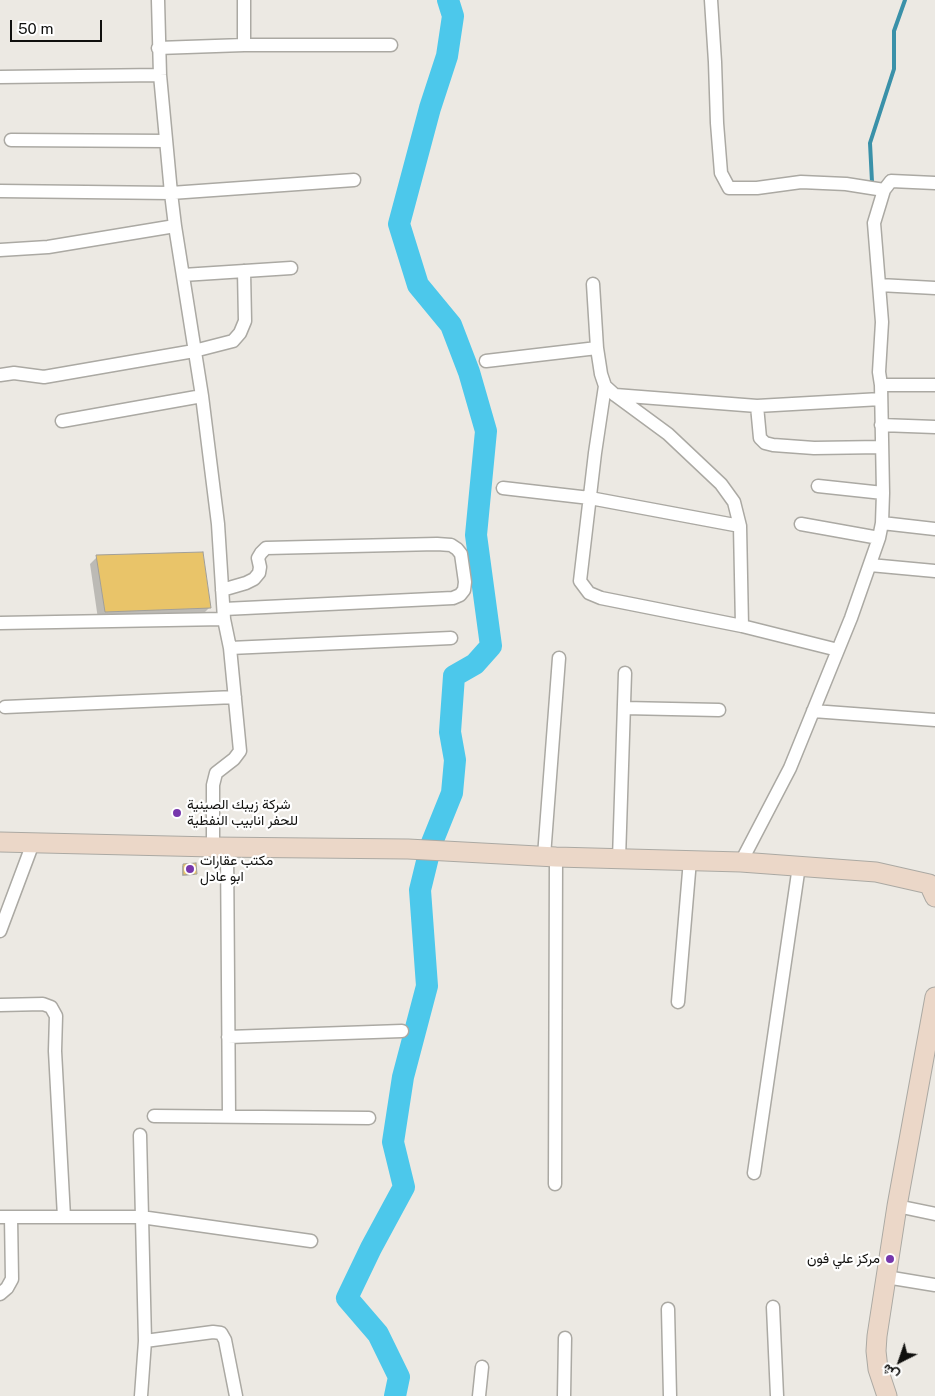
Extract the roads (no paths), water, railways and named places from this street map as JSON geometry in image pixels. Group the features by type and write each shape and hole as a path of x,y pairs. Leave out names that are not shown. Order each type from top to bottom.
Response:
{"main road":[{"path":"0,842 408,849 550,857 741,862 876,872 933,889"},
{"path":"887,1396 878,1369 877,1336 896,1206 935,997"}],"street":[{"path":"158,0 158,48 171,193 182,275 202,396 218,524 224,614 230,648 240,751 234,759 216,773 213,785 220,847 228,1037 229,1116"},
{"path":"244,0 244,45"},
{"path":"711,0 716,62 718,143 722,173 729,188 757,188 801,182 846,184 884,190"},
{"path":"158,48 244,45 391,45"},
{"path":"0,77 160,75"},
{"path":"11,140 166,140"},
{"path":"0,190 171,193 354,180"},
{"path":"741,862 790,768 852,618 882,524 881,385 879,372 882,322 874,223 884,190 891,181 935,183"},
{"path":"0,250 48,247 175,226"},
{"path":"182,275 291,268"},
{"path":"0,375 14,373 44,377 194,351 233,341 240,333 245,321 244,271"},
{"path":"593,284 597,348 601,374 610,391 668,434 721,484 734,502 740,526 742,626"},
{"path":"879,285 935,288"},
{"path":"486,361 597,348"},
{"path":"881,385 935,385"},
{"path":"610,391 757,406 881,399"},
{"path":"610,391 590,498 580,581 589,593 601,598 742,626 838,650"},
{"path":"62,421 202,396"},
{"path":"757,406 760,438 765,443 814,448 882,447"},
{"path":"881,425 935,427"},
{"path":"818,486 883,493"},
{"path":"502,488 590,498 740,526"},
{"path":"801,524 879,538"},
{"path":"882,524 935,529"},
{"path":"0,623 224,614 453,598 460,595 464,590 465,582 461,554 450,545 266,548 258,558 259,574 254,579 222,590"},
{"path":"870,566 935,571"},
{"path":"230,648 451,638"},
{"path":"555,1184 550,857 559,658"},
{"path":"619,858 625,672"},
{"path":"5,707 235,697"},
{"path":"624,708 719,710"},
{"path":"813,711 935,720"},
{"path":"0,931 33,843"},
{"path":"678,1002 690,860"},
{"path":"754,1173 799,866"},
{"path":"0,1005 43,1004 51,1007 56,1016 55,1051 64,1217"},
{"path":"228,1037 402,1031"},
{"path":"154,1116 370,1118"},
{"path":"140,1134 145,1341 141,1396"},
{"path":"896,1206 935,1214"},
{"path":"0,1294 7,1288 12,1279 5,1217 141,1217 311,1241"},
{"path":"886,1277 935,1285"},
{"path":"773,1307 777,1396"},
{"path":"668,1309 670,1396"},
{"path":"145,1341 212,1332 221,1333 226,1340 236,1396"},
{"path":"564,1396 565,1338"},
{"path":"479,1396 482,1367"}],"waterway":[{"path":"395,1396 399,1377 378,1334 347,1298 404,1187 393,1142 403,1077 427,986 420,890 431,845 452,793 455,760 450,732 454,676 475,664 491,646 476,535 486,431 469,372 451,325 418,285 399,224 430,108 447,56 453,16 448,0"},
{"path":"872,182 870,143 894,69 894,31 905,0"}],"place":[{"name":"شركة زيبك الصينية للحفر انابيب النفطية","path":"177,813"},
{"name":"مكتب عقارات ابو عادل","path":"190,869"},
{"name":"مركز علي فون","path":"890,1259"}]}
